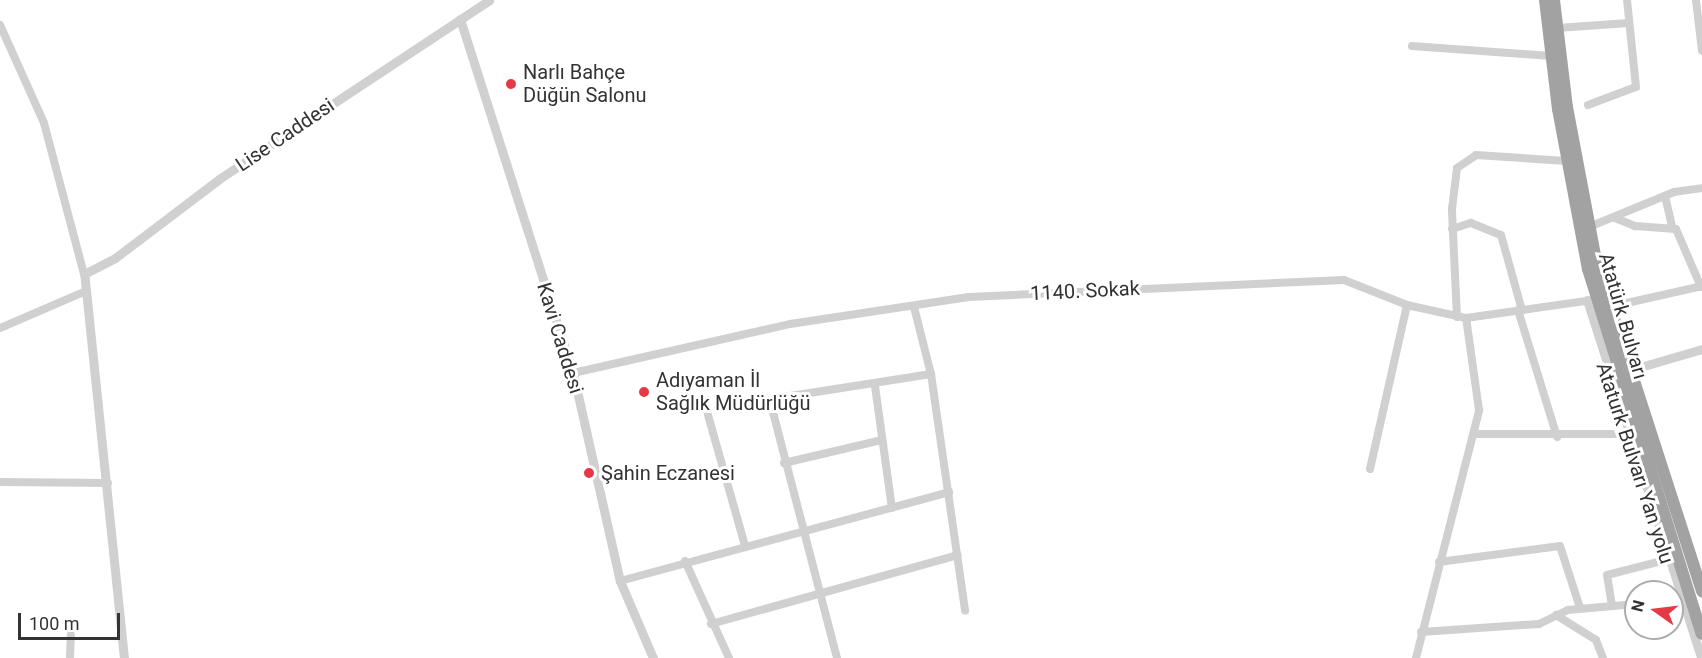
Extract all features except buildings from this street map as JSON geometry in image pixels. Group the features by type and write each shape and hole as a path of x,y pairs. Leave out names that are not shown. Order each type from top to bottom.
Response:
{"highway":[{"name":"Atatürk Bulvarı","path":"1545,0 1567,161 1592,300 1675,580"},
{"name":"Atatürk Bulvarı","path":"1554,0 1589,227 1610,307 1698,570 1702,592"},
{"name":"Atatürk Bulvarı","path":"1684,603 1702,634"}],"street":[{"name":"Lise Caddesi","path":"84,274 115,258 219,179 489,0"},
{"path":"1588,105 1636,87 1627,0"},
{"path":"1696,0 1702,51"},
{"name":"Kavi Caddesi","path":"460,19 573,374 620,581 653,658"},
{"path":"1557,28 1629,23"},
{"path":"0,26 44,123 84,274 108,483 124,658"},
{"path":"1412,46 1551,56"},
{"path":"1416,658 1474,434 1479,394 1462,318 1452,229 1453,178 1467,158 1567,161"},
{"path":"1589,227 1665,196 1702,189"},
{"path":"1610,307 1701,286 1692,256 1672,227 1665,196"},
{"path":"1615,218 1635,226 1672,227"},
{"path":"1452,229 1471,223 1501,235 1557,437"},
{"path":"1692,256 1702,253"},
{"name":"1140. Sokak","path":"573,374 790,324 969,297 1344,280 1407,305 1462,318 1592,300"},
{"path":"0,328 86,291"},
{"path":"1370,469 1407,305"},
{"path":"914,307 931,374 965,611"},
{"path":"1630,370 1702,349"},
{"path":"837,658 822,593 771,415 776,402 875,386 931,374"},
{"path":"875,386 892,508"},
{"path":"708,415 745,546"},
{"path":"1474,434 1557,437 1633,434"},
{"name":"Ataturk Bulvarı Yan yolu","path":"1633,434 1666,560 1674,580"},
{"path":"784,463 882,440"},
{"path":"0,482 108,483"},
{"path":"620,581 685,561 949,492"},
{"path":"1439,562 1560,546 1580,608"},
{"path":"711,624 958,555"},
{"path":"1612,606 1607,575 1666,560"},
{"path":"685,561 711,624 729,658"},
{"path":"1421,632 1539,624 1556,615 1580,608 1624,605"},
{"name":"Ataturk Bulvarı Yan yolu","path":"1684,609 1701,658"},
{"path":"1556,615 1596,640 1603,658"},
{"path":"70,658 71,635"}],"place":[{"name":"Narlı Bahçe Düğün Salonu","path":"511,84"},
{"name":"Adıyaman İl Sağlık Müdürlüğü","path":"644,392"},
{"name":"Şahin Eczanesi","path":"589,473"}]}
